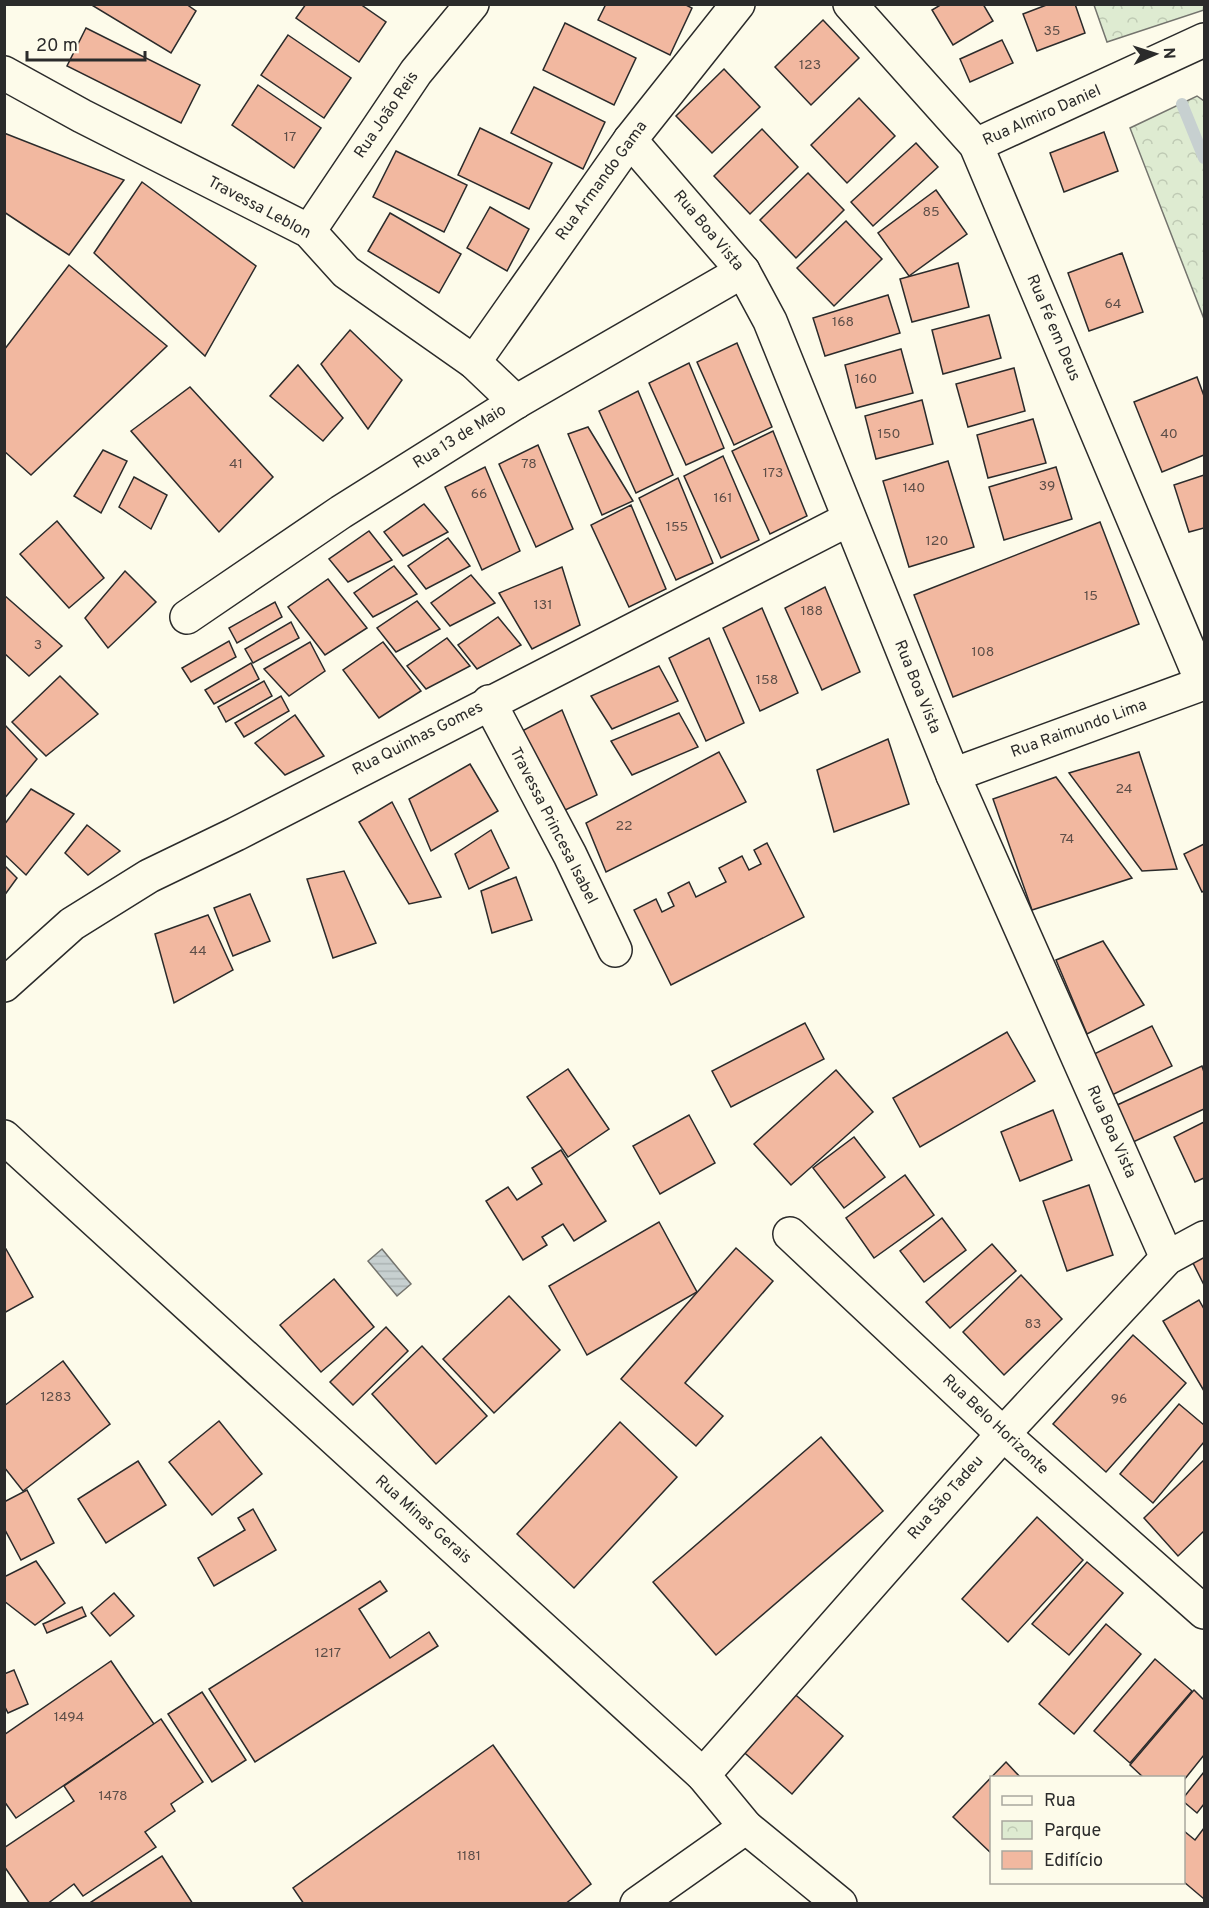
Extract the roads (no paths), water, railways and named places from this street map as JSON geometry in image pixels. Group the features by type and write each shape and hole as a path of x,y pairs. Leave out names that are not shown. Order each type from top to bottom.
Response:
{"street":[{"name":"Rua João Reis","path":"309,231 416,72 472,4"},
{"name":"Rua Armando Gama","path":"474,362 630,140 738,4"},
{"name":"Rua Fé em Deus","path":"850,4 976,146 1204,683"},
{"name":"Rua Almiro Daniel","path":"976,146 1196,44"},
{"name":"Travessa Leblon","path":"4,73 82,116 309,231 346,272 474,362 516,402"},
{"name":"Rua Boa Vista","path":"630,140 743,271 770,321 952,775 1167,1258"},
{"name":"Rua 13 de Maio","path":"187,617 341,512 516,402 743,271"},
{"name":"Rua Quinhas Gomes","path":"4,985 72,924 148,876 236,834 849,519"},
{"name":"Rua Raimundo Lima","path":"952,775 1204,683"},
{"name":"Travessa Princesa Isabel","path":"489,702 570,855 615,950"},
{"name":"Rua Minas Gerais","path":"4,1137 703,1775 746,1827 840,1904"},
{"name":"Rua Belo Horizonte","path":"790,1234 1003,1434 1204,1612"},
{"name":"Rua São Tadeu","path":"703,1775 1003,1434 1167,1258 1204,1238"},
{"path":"637,1904 746,1827"}],"waterway":[{"path":"1182,104 1204,158"}]}
